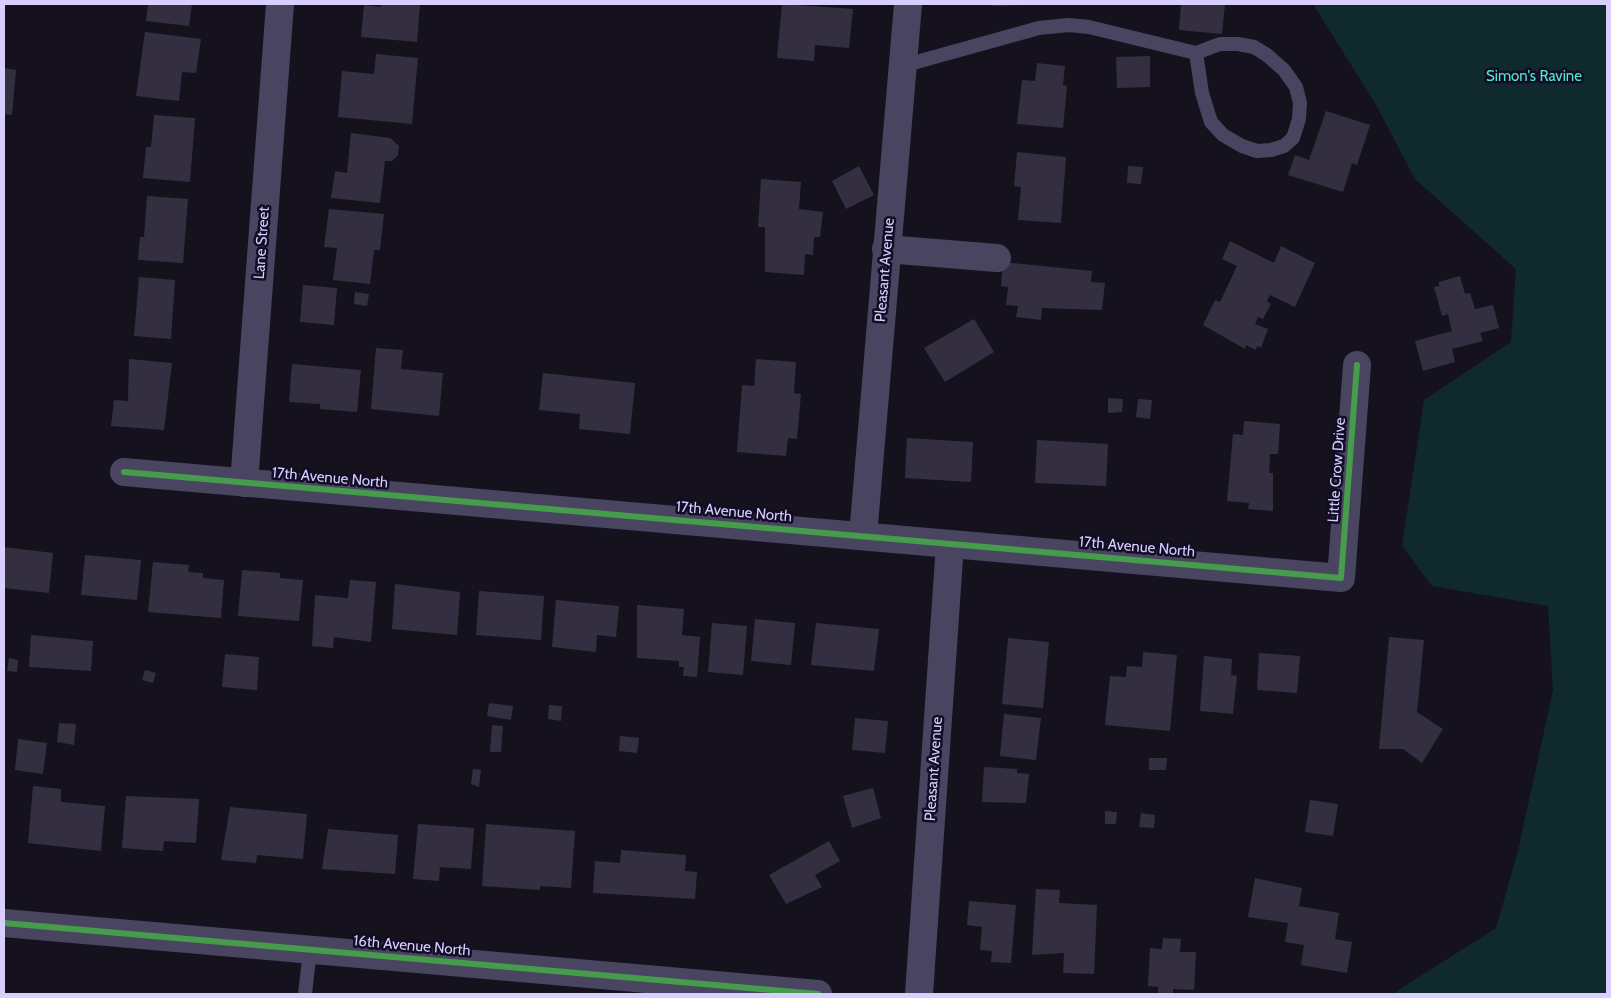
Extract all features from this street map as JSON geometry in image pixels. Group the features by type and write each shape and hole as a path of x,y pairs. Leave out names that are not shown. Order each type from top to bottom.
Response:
{"street":[{"name":"Lane Street","path":"244,483 280,4"},
{"name":"Pleasant Avenue","path":"863,536 908,4"},
{"path":"886,249 997,258"},
{"name":"Little Crow Drive","path":"1341,578 1358,365"},
{"name":"17th Avenue North","path":"124,472 1341,578"},
{"name":"Pleasant Avenue","path":"919,994 950,544"},
{"name":"16th Avenue North","path":"4,923 818,994"}],"lane":[{"path":"902,66 1039,28 1069,25 1089,27 1196,52 1220,44 1238,44 1254,47 1267,54 1284,70 1296,87 1300,103 1299,119 1293,138 1284,146 1271,150 1257,150 1242,146 1223,135 1211,122 1206,107 1196,52"},
{"path":"305,994 310,950"}],"green space":[{"name":"Simon's Ravine","path":"1313,4 1607,4 1607,994 1395,994 1496,928 1518,851 1553,690 1548,606 1432,586 1402,546 1424,400 1511,342 1516,269 1415,179 1375,103"}],"building":[{"path":"148,4 192,4 189,26 146,21"},
{"path":"381,4 420,4 417,42 361,37 364,5 381,7"},
{"path":"782,4 853,9 849,48 815,45 814,61 777,58"},
{"path":"992,4 1023,4 1023,5 992,6"},
{"path":"1181,4 1225,4 1222,34 1179,30"},
{"path":"145,32 201,39 196,73 182,72 179,101 136,96"},
{"path":"376,54 418,58 412,124 338,117 342,71 374,74"},
{"path":"1150,56 1150,87 1117,88 1116,57"},
{"path":"1037,63 1065,66 1063,85 1067,86 1063,128 1017,124 1022,80 1035,81"},
{"path":"4,68 16,70 12,115 4,114"},
{"path":"1326,111 1370,125 1357,165 1352,163 1343,192 1288,175 1295,155 1309,160"},
{"path":"154,115 195,118 190,182 143,178 146,147 151,147"},
{"path":"351,133 390,138 399,146 398,155 392,161 385,161 380,203 331,198 335,171 347,173"},
{"path":"1017,152 1066,157 1061,223 1018,220 1021,187 1014,186"},
{"path":"859,166 874,195 846,209 832,181"},
{"path":"1128,166 1143,167 1141,184 1127,183"},
{"path":"761,179 801,182 799,209 823,212 820,237 814,237 813,255 805,254 804,275 765,272 765,227 758,227"},
{"path":"147,196 188,199 183,263 138,260 140,237 144,237"},
{"path":"329,209 384,214 380,250 374,250 370,284 333,280 337,248 324,247"},
{"path":"1230,241 1274,263 1281,246 1315,263 1295,307 1270,295 1267,301 1271,304 1263,319 1258,317 1255,324 1268,329 1261,348 1258,346 1255,350 1246,345 1245,349 1203,325 1215,300 1220,302 1237,266 1222,259"},
{"path":"1003,262 1092,271 1091,282 1105,283 1102,310 1042,308 1041,320 1016,317 1018,306 1006,305 1008,287 1001,286"},
{"path":"1460,276 1465,294 1470,293 1475,309 1493,305 1499,328 1480,333 1483,341 1452,349 1455,362 1423,371 1415,341 1452,331 1448,314 1442,316 1434,287 1439,286 1439,282"},
{"path":"139,277 175,280 171,339 134,336"},
{"path":"303,285 337,288 334,325 300,322"},
{"path":"355,292 369,294 367,306 354,304"},
{"path":"974,319 994,352 945,382 924,348"},
{"path":"376,348 403,350 401,369 443,373 439,416 371,409"},
{"path":"129,359 172,363 164,430 111,426 114,400 128,401"},
{"path":"756,359 796,362 794,393 801,394 797,439 788,438 786,456 737,452 742,385 754,386"},
{"path":"292,364 361,370 357,412 320,409 320,404 289,402"},
{"path":"543,373 635,383 630,434 579,429 580,414 539,410"},
{"path":"1108,398 1123,399 1122,412 1108,413"},
{"path":"1138,399 1152,400 1150,419 1136,417"},
{"path":"1244,421 1280,424 1278,454 1270,454 1269,473 1273,473 1273,511 1248,509 1249,503 1227,501 1233,434 1243,435"},
{"path":"907,438 973,442 971,482 905,478"},
{"path":"1037,440 1108,444 1106,486 1035,483"},
{"path":"4,547 53,553 49,593 4,588"},
{"path":"85,555 141,560 137,600 81,595"},
{"path":"153,562 189,565 188,572 203,573 203,578 224,580 221,618 148,612"},
{"path":"242,570 280,573 280,578 303,580 299,621 238,616"},
{"path":"350,580 376,582 371,642 334,637 333,648 312,646 315,595 348,598"},
{"path":"395,584 460,592 457,635 392,629"},
{"path":"479,591 544,596 541,640 476,635"},
{"path":"556,600 619,606 616,637 597,635 596,652 552,647"},
{"path":"637,605 684,609 682,635 700,637 697,677 683,676 684,667 679,667 679,661 637,658"},
{"path":"755,619 795,623 791,665 751,661"},
{"path":"712,623 747,626 743,675 708,672"},
{"path":"816,623 879,629 874,671 811,665"},
{"path":"31,635 93,641 91,671 29,667"},
{"path":"1389,637 1424,640 1417,712 1443,729 1422,763 1403,749 1379,749"},
{"path":"1008,638 1049,642 1043,708 1002,704"},
{"path":"1143,652 1177,655 1170,731 1105,725 1110,676 1126,677 1127,666 1142,667"},
{"path":"1259,653 1300,656 1297,693 1257,690"},
{"path":"225,654 259,657 257,690 222,687"},
{"path":"1204,656 1232,659 1231,675 1237,676 1233,714 1200,711"},
{"path":"9,658 18,660 17,672 7,671"},
{"path":"145,670 156,673 153,683 142,680"},
{"path":"489,703 513,706 511,720 487,716"},
{"path":"549,705 562,706 561,721 548,719"},
{"path":"1004,714 1041,718 1036,760 1000,756"},
{"path":"855,718 888,721 885,753 852,750"},
{"path":"59,723 76,724 74,745 57,742"},
{"path":"492,725 503,726 501,752 490,752"},
{"path":"620,736 639,738 637,753 619,751"},
{"path":"18,739 47,743 43,774 15,770"},
{"path":"1149,758 1167,758 1166,770 1149,770"},
{"path":"984,767 1017,769 1017,773 1029,774 1026,803 982,802"},
{"path":"473,769 481,770 479,787 471,784"},
{"path":"33,786 61,789 61,802 105,806 101,851 28,843"},
{"path":"873,788 881,818 852,828 843,796"},
{"path":"126,796 199,799 196,843 164,841 163,851 122,848"},
{"path":"1310,800 1338,804 1333,836 1305,832"},
{"path":"230,807 307,814 303,859 257,855 256,863 221,860"},
{"path":"1105,811 1117,812 1116,824 1105,824"},
{"path":"1141,813 1155,815 1154,828 1139,827"},
{"path":"418,824 474,828 471,869 440,867 439,881 413,879"},
{"path":"486,824 575,831 571,888 540,886 540,890 482,886"},
{"path":"328,829 398,835 395,874 322,869"},
{"path":"829,841 840,861 815,875 822,887 786,904 769,875"},
{"path":"621,850 686,855 685,871 697,872 695,899 593,893 595,861 620,863"},
{"path":"1255,878 1302,888 1299,906 1339,913 1335,939 1352,942 1347,973 1301,965 1304,945 1285,942 1288,923 1248,917"},
{"path":"1036,889 1060,890 1059,903 1097,905 1094,974 1063,973 1064,953 1032,955"},
{"path":"969,901 1016,905 1011,963 991,962 992,951 980,950 982,927 967,925"},
{"path":"1163,938 1181,939 1180,952 1196,952 1194,990 1173,989 1173,993 1158,993 1158,987 1148,986 1150,948 1162,949"}],"cycle path":[{"path":"124,472 1341,578 1357,365"},
{"path":"4,923 818,994"}]}
